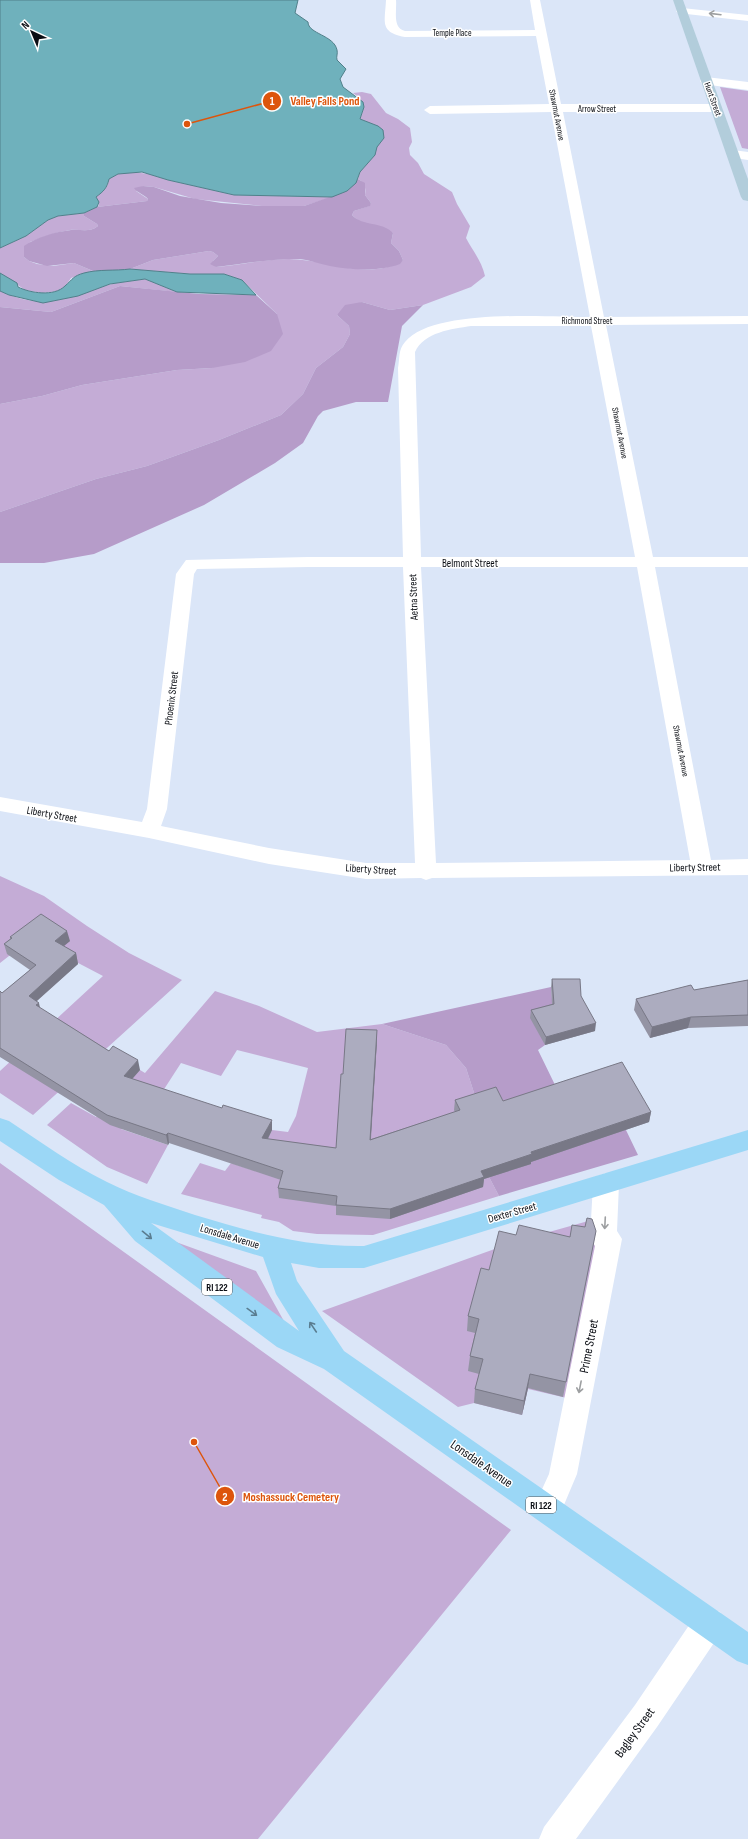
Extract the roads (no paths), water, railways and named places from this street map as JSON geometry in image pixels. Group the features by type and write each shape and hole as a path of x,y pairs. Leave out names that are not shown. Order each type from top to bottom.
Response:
{"main road":[{"name":"Hunt Street","path":"680,6 748,197"},
{"name":"Lonsdale Avenue","path":"0,1128 80,1180 112,1196 165,1216 273,1249 285,1286 334,1360"},
{"name":"Dexter Street","path":"273,1249 326,1258 364,1257 748,1140"},
{"name":"Lonsdale Avenue","path":"112,1196 144,1233 287,1338 334,1360 748,1650"}],"street":[{"name":"Temple Place","path":"391,0 391,26 396,32 405,34 541,33"},
{"name":"Shawmut Avenue","path":"535,0 555,109 645,562 702,866"},
{"path":"680,6 748,18"},
{"path":"706,81 748,86"},
{"name":"Arrow Street","path":"430,110 528,107 555,109 716,108"},
{"path":"733,154 748,156"},
{"name":"Richmond Street","path":"428,333 453,324 471,322 748,320"},
{"name":"Aetna Street","path":"426,872 412,563 407,352 411,344 428,333"},
{"name":"Belmont Street","path":"192,564 308,562 748,562"},
{"name":"Phoenix Street","path":"149,831 157,809 185,574 192,564"},
{"name":"Liberty Street","path":"0,804 149,831 269,856 366,871 426,872 748,866"},
{"name":"Prime Street","path":"548,1509 563,1474 609,1239 603,1238 606,1184"},
{"name":"Bagley Street","path":"556,1839 646,1716 709,1623"}],"water":[{"path":"0,0 298,0 295,13 308,22 312,29 335,45 337,60 346,69 340,79 343,87 363,102 364,107 360,119 378,126 383,130 384,138 377,147 375,155 360,172 356,183 347,191 332,197 234,195 168,180 142,172 118,174 109,179 105,189 96,197 99,202 97,207 84,213 58,216 48,220 26,236 0,248"},
{"path":"130,269 190,274 224,274 242,280 256,295 177,292 145,279 110,284 78,296 43,303 9,295 0,291 0,273 17,283 18,287 29,291 48,293 55,292 80,274 95,271"}],"place":[{"name":"Valley Falls Pond","path":"187,124"},
{"name":"Moshassuck Cemetery","path":"194,1442"}]}
